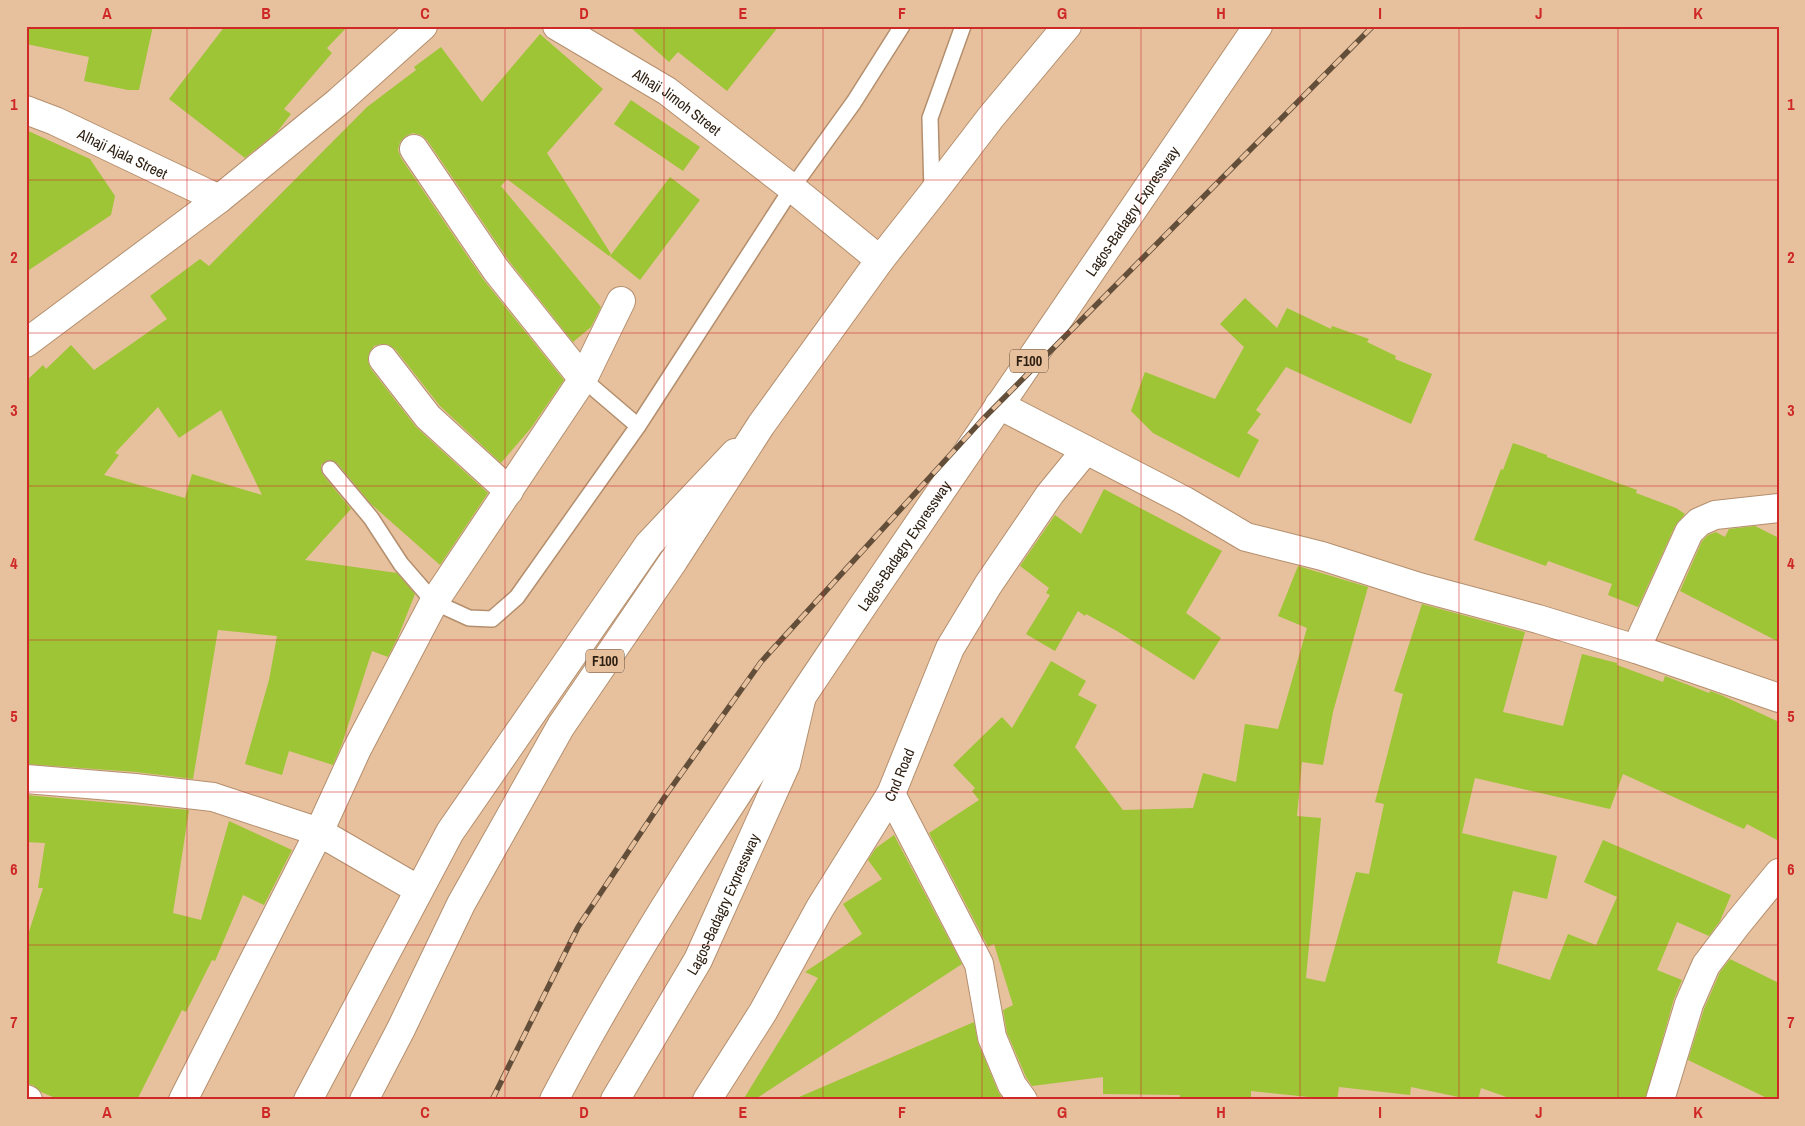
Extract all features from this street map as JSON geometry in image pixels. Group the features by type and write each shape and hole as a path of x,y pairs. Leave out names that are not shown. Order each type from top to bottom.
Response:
{"main road":[{"path":"26,343 92,296 219,199 338,102 423,26"},
{"name":"Alhaji Jimoh Street","path":"557,26 667,91 792,188 880,260"},
{"name":"F100","path":"364,1100 401,1029 461,904 561,726 674,560 762,425 880,260 990,117 1067,26"},
{"name":"Lagos-Badagry Expressway","path":"615,1100 698,960 786,764 802,697 1258,26"},
{"name":"Alhaji Ajala Street","path":"26,110 55,121 219,199"},
{"path":"414,149 496,270 583,378"},
{"path":"183,1100 319,832 357,748 434,602 583,378 621,301"},
{"path":"383,359 428,417 509,491"},
{"path":"999,405 1185,502 1246,537 1322,556 1418,587 1538,619 1636,649 1779,698"},
{"path":"308,1100 450,832 649,544 762,425"},
{"name":"Cnd Road","path":"707,1100 763,1012 820,908 891,794 950,648 988,585 1050,494 1086,450"},
{"path":"1636,649 1689,532 1699,522 1715,515 1779,508"},
{"name":"F100","path":"554,1100 578,1054 685,872 802,697"},
{"path":"26,779 213,797 319,832 419,890"},
{"path":"891,794 979,964 992,1037 1012,1085 1023,1100"},
{"path":"1660,1100 1690,1004 1706,965 1779,873"}],"lane":[{"path":"330,468 370,518 401,564 434,602 469,618 492,619 516,596 638,426 792,188 854,102 902,26"},
{"path":"932,194 930,118 963,26"},
{"path":"583,378 638,426"}],"building":[{"path":"26,26 153,26 139,90 128,90 84,81 89,57 26,44"},
{"path":"225,26 348,26 327,48 332,53 284,109 291,114 277,132 245,158 169,99"},
{"path":"629,26 779,26 727,91 678,52 669,62"},
{"path":"540,34 603,89 547,153 611,254 609,256 507,179 501,186 601,307 591,327 573,342 509,261 427,140 421,135 413,133 406,136 400,142 398,150 401,158 483,279 564,380 531,428 501,463 440,406 395,349 389,345 381,344 374,346 369,353 368,361 371,369 416,427 488,493 440,565 371,504 337,463 328,460 321,465 323,475 351,509 305,560 397,573 415,594 388,657 372,651 342,744 333,765 289,751 282,775 245,764 269,680 277,636 218,630 193,779 136,772 26,764 26,381 43,365 46,369 71,345 94,370 167,319 150,296 200,259 209,266 367,107 416,70 414,67 441,47 482,102","holes":["158,407 179,438 221,410 262,495 192,474 185,498 104,475 119,455 115,453"]},
{"path":"631,100 700,147 683,171 614,124"},
{"path":"26,130 90,159 115,196 111,215 26,272"},
{"path":"670,177 700,200 640,280 610,256"},
{"path":"1245,298 1277,328 1287,308 1331,329 1332,326 1369,339 1367,342 1396,356 1395,359 1432,374 1411,424 1286,367 1256,410 1261,414 1247,433 1259,440 1239,478 1153,433 1131,411 1145,372 1215,399 1244,347 1220,324"},
{"path":"1513,443 1637,490 1636,493 1676,508 1685,514 1675,526 1638,607 1608,595 1612,584 1548,561 1546,566 1474,540"},
{"path":"1104,489 1222,551 1186,613 1221,638 1194,680 1117,631 1078,611 1055,651 1026,634 1050,595 1046,593 1049,588 1020,566 1055,515 1081,534"},
{"path":"1755,526 1779,538 1779,642 1680,591 1702,541 1708,535 1716,532 1725,537 1729,529"},
{"path":"1298,566 1368,587 1333,712 1323,765 1302,762 1297,816 1321,818 1306,978 1325,982 1356,872 1369,874 1384,804 1375,802 1403,694 1394,691 1422,604 1525,632 1503,712 1563,726 1582,654 1617,663 1617,665 1663,682 1665,676 1709,693 1710,691 1779,722 1779,841 1747,824 1744,829 1623,774 1610,809 1475,778 1462,833 1557,856 1547,899 1513,891 1497,963 1550,980 1568,934 1596,945 1617,897 1584,882 1603,840 1731,895 1720,921 1709,936 1677,922 1657,970 1682,980 1674,999 1645,1100 1515,1100 1481,1088 1478,1100 1473,1100 1411,1087 1410,1095 1339,1087 1337,1100 1251,1091 1251,1100 1179,1100 1180,1095 1103,1094 1103,1077 1032,1086 1026,1077 1007,1033 1003,1010 1013,1005 994,944 988,947 929,833 979,800 972,791 975,788 953,765 1002,717 1012,728 1051,661 1086,681 1078,695 1097,705 1075,747 1123,810 1193,808 1203,773 1236,782 1245,724 1278,729 1307,628 1278,616"},
{"path":"26,795 189,810 173,913 201,920 229,821 292,850 264,905 243,895 215,961 212,960 186,1012 182,1010 137,1100 60,1100 41,1092 33,1085 26,1084 26,941 43,888 38,888 45,843 26,842"},
{"path":"894,835 962,964 754,1100 743,1100 818,978 805,972 862,934 843,904 882,879 868,860 876,848"},
{"path":"1730,959 1779,983 1779,1100 1771,1100 1688,1060 1704,1009 1720,972"},
{"path":"974,1022 978,1043 1003,1100 792,1100"}],"railway":[{"path":"492,1100 578,927 666,795 761,662 983,419 1373,26"}]}
